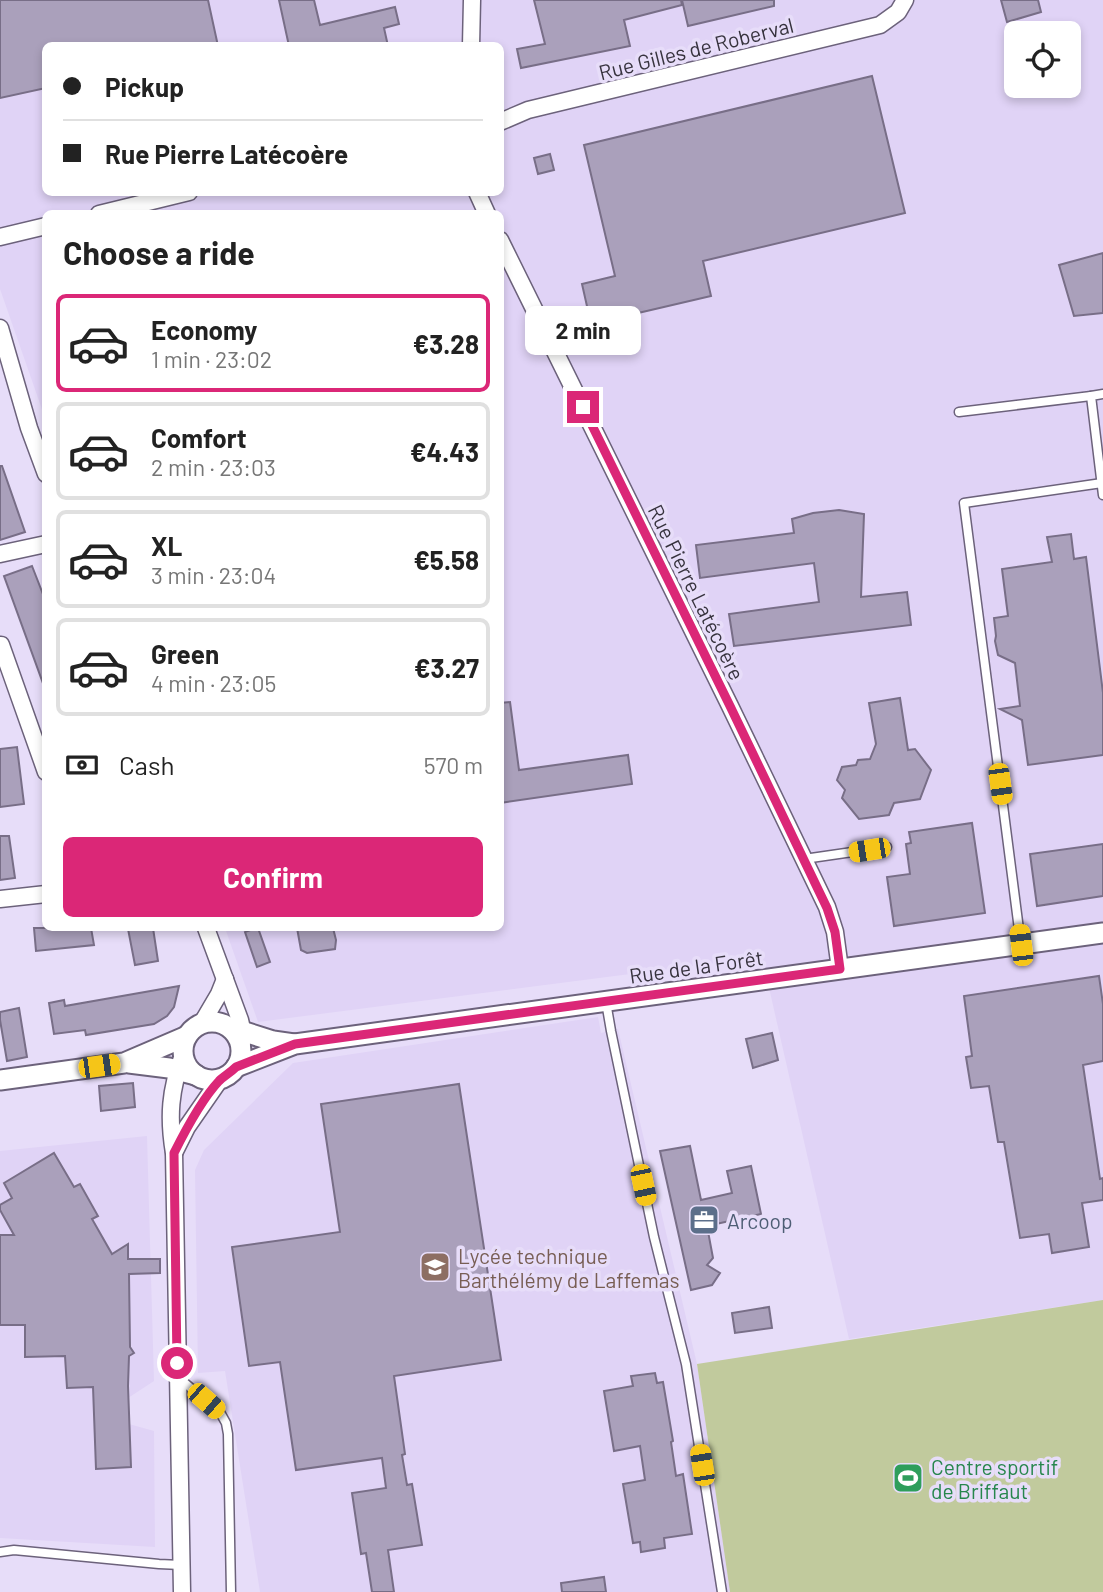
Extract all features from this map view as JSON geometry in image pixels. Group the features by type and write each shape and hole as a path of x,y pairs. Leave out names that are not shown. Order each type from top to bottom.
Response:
{"street":[{"path":"471,42 472,0"},
{"name":"Rue Gilles de Roberval","path":"504,120 528,110 880,25 898,12 905,0"},
{"name":"Rue Gilles de Roberval","path":"504,107 528,110"},
{"path":"115,210 173,196"},
{"path":"0,237 42,227"},
{"name":"Rue Pierre Latécoère","path":"504,248 827,908 835,932 840,969"},
{"path":"0,328 42,463"},
{"path":"0,554 42,545"},
{"path":"1,644 42,761"},
{"path":"0,899 42,894"},
{"path":"174,1153 187,1126 234,1051 232,994 207,931"},
{"name":"Rue de la Forêt","path":"234,1051 1103,933"},
{"path":"182,1592 171,1101 189,1052 225,979"},
{"path":"0,1080 189,1052 211,1022 221,1023 234,1051"},
{"name":"Rue de la Forêt","path":"234,1051 273,1041 295,1044"},
{"path":"189,1052 208,1079 234,1051"},
{"path":"124,1063 189,1052"}],"lane":[{"path":"959,412 1103,394"},
{"path":"1021,945 964,503 1103,491 1091,396"},
{"path":"804,859 887,847"},
{"path":"607,1002 654,1237 686,1364 722,1592"},
{"path":"178,1377 221,1414 226,1423 232,1592"},
{"path":"0,1552 14,1550 181,1565"}],"shaded area":[{"path":"0,0 1103,0 1103,1300 849,1339 762,957 258,1022 226,931 504,931 504,210 42,210 42,409 0,289"},
{"name":"Lycée technique Barthélémy de Laffemas","path":"598,1017 601,1033 618,1029 697,1364 730,1592 260,1592 225,1371 198,1373 195,1170 204,1150 293,1063"},
{"path":"147,1136 154,1381 128,1398 129,1424 154,1431 155,1547 0,1538 0,1151"}],"green space":[{"name":"Centre sportif de Briffaut","path":"1103,1300 1103,1592 730,1592 697,1364"}],"building":[{"path":"0,0 208,0 217,42 42,42 42,89 0,98"},
{"path":"279,0 314,0 320,25 395,7 399,24 384,28 387,42 288,42"},
{"path":"534,0 681,0 682,5 624,20 630,46 521,68 517,49 545,44"},
{"path":"682,0 774,0 774,6 688,26"},
{"path":"1001,0 1038,0 1041,12 1007,21"},
{"path":"872,76 905,213 703,261 711,296 591,324 582,284 615,276 584,145"},
{"path":"550,154 554,170 538,174 534,158"},
{"path":"1103,253 1103,313 1074,316 1059,265"},
{"path":"0,466 25,532 0,540"},
{"path":"839,510 864,514 861,597 907,592 911,625 734,646 729,614 819,602 814,563 700,578 696,545 794,533 792,519"},
{"path":"1071,534 1074,559 1086,557 1103,693 1103,755 1028,765 1022,720 1000,709 1020,706 1015,663 998,655 995,641 994,618 1008,616 1002,569 1052,562 1047,537"},
{"path":"32,566 42,592 42,680 4,576"},
{"path":"900,698 908,750 915,749 931,770 920,799 894,803 889,815 859,819 842,798 845,790 837,780 842,767 856,765 858,760 870,759 876,744 869,703"},
{"path":"510,702 519,770 628,755 632,784 504,802 504,703"},
{"path":"17,747 24,804 0,807 0,749"},
{"path":"972,823 985,913 894,926 887,877 910,874 906,844 911,843 909,832"},
{"path":"0,836 9,836 15,878 0,880"},
{"path":"1103,844 1103,896 1037,906 1030,854"},
{"path":"34,928 42,928 42,931 92,931 94,945 36,951"},
{"path":"128,931 153,931 158,961 135,965"},
{"path":"259,931 270,962 257,967 245,932"},
{"path":"298,931 334,931 335,949 307,953 301,950"},
{"path":"1099,976 1103,1004 1103,1061 1083,1065 1100,1179 1103,1178 1103,1200 1082,1203 1089,1247 1052,1253 1049,1234 1020,1238 1004,1142 998,1142 989,1086 971,1088 966,1057 972,1056 964,996"},
{"path":"179,986 174,1007 167,1016 154,1024 86,1035 85,1030 54,1034 49,1003 64,1000 65,1006"},
{"path":"19,1008 27,1057 7,1061 0,1012"},
{"path":"772,1033 778,1060 753,1068 746,1039"},
{"path":"133,1083 135,1107 101,1111 99,1086"},
{"path":"459,1084 501,1360 394,1376 405,1454 402,1455 407,1485 412,1484 422,1545 388,1550 394,1592 372,1592 366,1553 361,1554 352,1493 386,1488 382,1458 296,1470 280,1362 249,1366 232,1247 340,1232 321,1104"},
{"name":"Arcoop","path":"690,1146 701,1200 732,1193 727,1171 751,1166 761,1214 707,1226 713,1258 707,1265 720,1273 712,1285 691,1290 660,1151"},
{"path":"54,1153 74,1187 80,1184 98,1216 92,1219 112,1254 128,1244 128,1259 160,1259 160,1273 129,1274 130,1347 134,1353 129,1356 128,1386 131,1467 96,1469 93,1387 67,1388 65,1356 25,1357 25,1325 0,1325 0,1235 14,1235 0,1210 0,1205 12,1198 4,1183"},
{"path":"769,1307 772,1328 735,1333 732,1313"},
{"path":"655,1373 657,1383 663,1382 676,1476 683,1474 692,1534 664,1538 665,1548 641,1552 640,1542 633,1543 623,1484 645,1480 640,1446 614,1451 604,1391 633,1386 631,1376"},
{"path":"604,1577 606,1592 562,1592 561,1583"}],"place":[{"name":"Arcoop","path":"704,1220"},
{"name":"Lycée technique Barthélémy de Laffemas","path":"435,1267"},
{"name":"Centre sportif de Briffaut","path":"908,1478"}],"route":[{"path":"177,1363 174,1153 187,1126 214,1087 236,1067 295,1044 840,969 835,932 827,908 583,407"}]}
